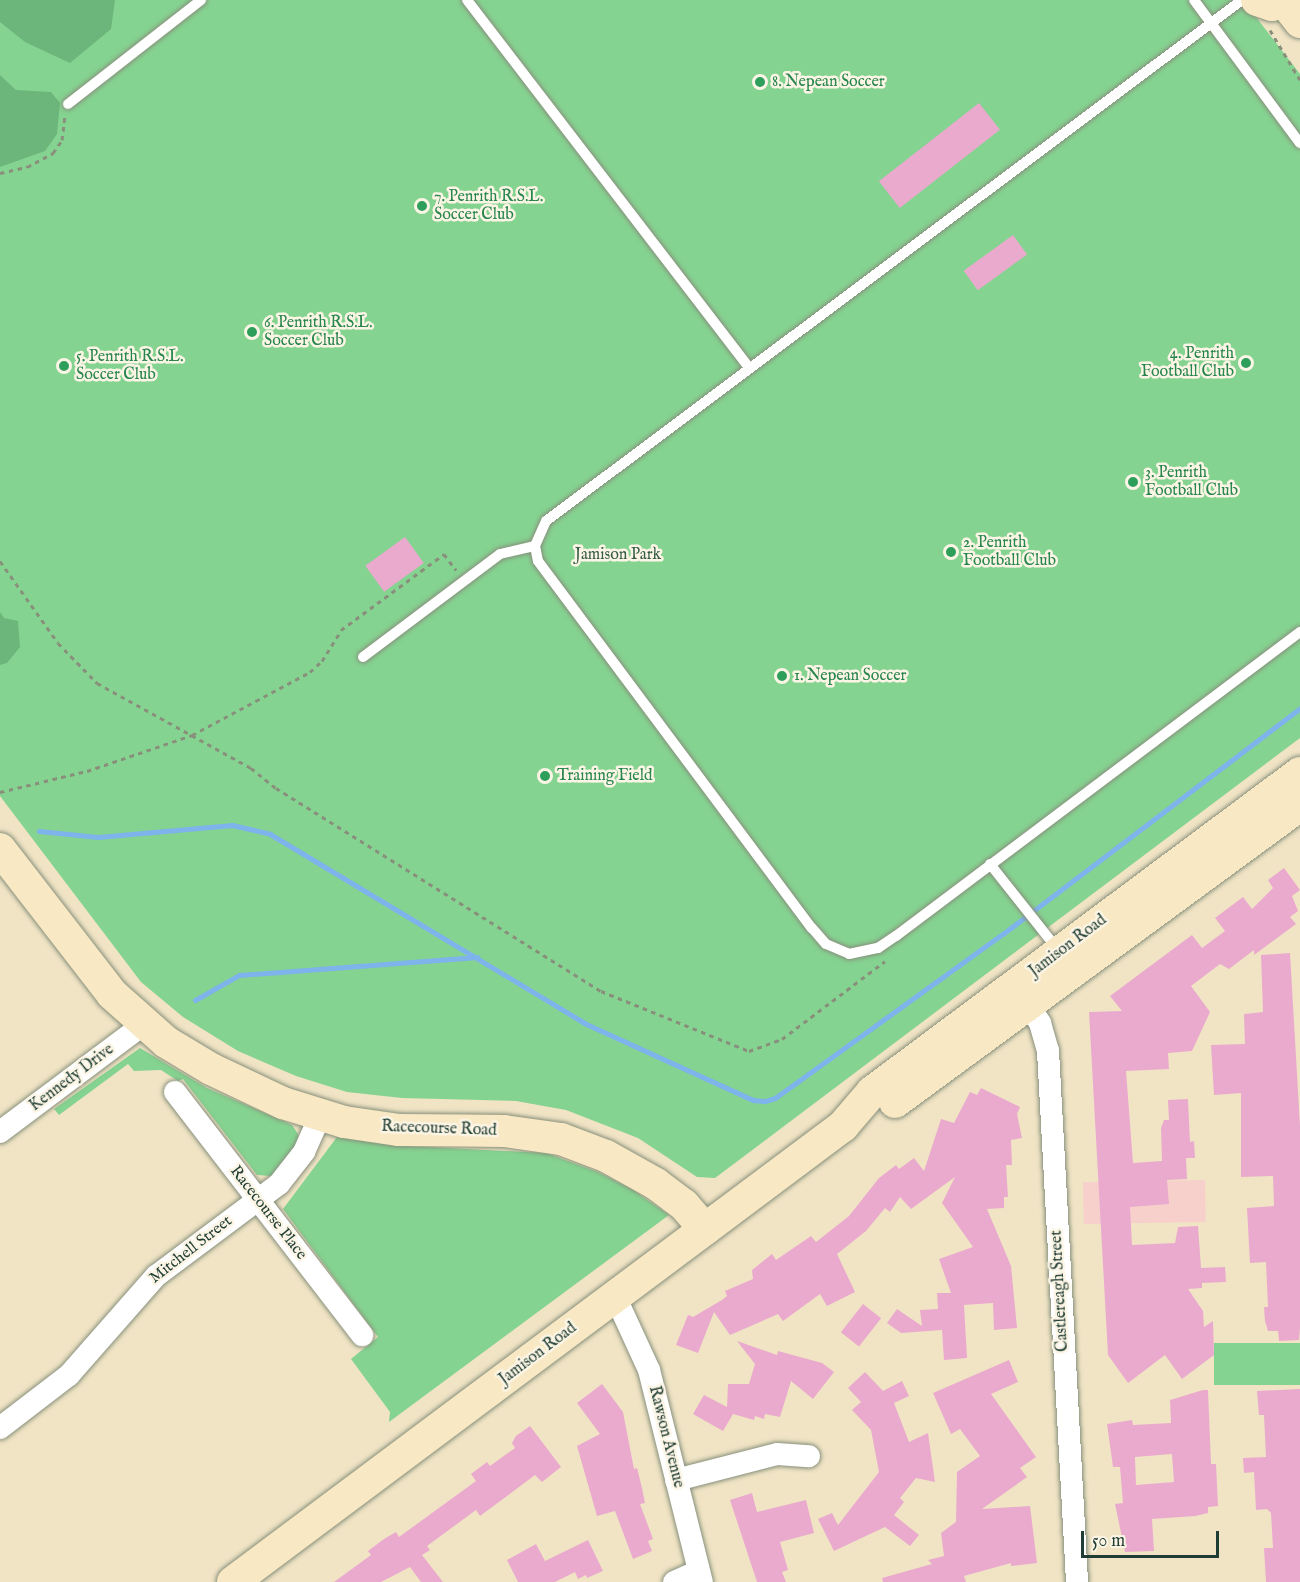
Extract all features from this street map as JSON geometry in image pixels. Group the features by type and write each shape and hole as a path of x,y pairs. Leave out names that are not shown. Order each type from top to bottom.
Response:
{"main road":[{"path":"1247,0 1272,4 1283,0 1300,22"},
{"name":"Jamison Road","path":"252,1576 615,1296 843,1126 872,1092 1300,773"},
{"name":"Jamison Road","path":"843,1126 883,1111 1300,805"},
{"name":"Racecourse Road","path":"0,849 107,988 144,1024 188,1056 233,1081 320,1116 399,1130 504,1131 561,1139 606,1156 656,1184 684,1205 705,1229"}],"street":[{"name":"Castlereagh Street","path":"1029,1005 1040,1023 1048,1051 1077,1582"},
{"name":"Kennedy Drive","path":"0,1132 144,1024"},
{"name":"Racecourse Place","path":"175,1092 362,1335"},
{"name":"Mitchell Street","path":"0,1428 69,1375 150,1281 258,1199 297,1164 320,1116"},
{"name":"Rawson Avenue","path":"615,1296 649,1370 701,1576"},
{"path":"676,1480 777,1454 809,1456"},
{"path":"674,1582 701,1576"}],"lane":[{"path":"68,104 201,0"},
{"path":"467,0 749,368"},
{"path":"1194,0 1300,143"},
{"path":"1247,0 1211,22 546,521 535,546 538,561 826,944 849,954 878,948 1300,632"},
{"path":"363,657 500,554 535,546"},
{"path":"990,864 1060,952"}],"path":[{"path":"1247,0 1266,23 1300,80"},
{"path":"0,173 27,167 54,153 62,140 68,104"},
{"path":"0,792 87,771 192,735 310,672 322,661 341,630 444,554 464,581"},
{"path":"0,561 58,643 97,683 251,768 276,788 583,982 735,1048 755,1049 782,1039 895,954"}],"shaded area":[{"path":"1205,1180 1206,1222 1084,1224 1083,1182"}],"green space":[{"name":"Jamison Park","path":"0,0 1243,0 1300,74 1300,738 715,1178 697,1177 638,1138 566,1110 516,1101 402,1098 347,1092 296,1076 238,1051 183,1017 141,982 0,796"},
{"path":"0,0 115,0 111,29 70,63 25,42 0,22"},
{"path":"0,75 16,90 51,92 60,103 57,134 45,151 0,167"},
{"path":"0,612 4,618 18,621 20,647 7,663 0,665"},
{"path":"140,1048 207,1088 292,1125 298,1134 298,1145 271,1176 257,1175 183,1079 178,1081 161,1070 134,1071 128,1064 59,1115 54,1109"},
{"path":"337,1137 390,1145 546,1153 598,1172 633,1190 669,1215 389,1422 390,1412 351,1359 378,1337 283,1209"},
{"path":"1214,1343 1300,1343 1300,1385 1214,1385"}],"building":[{"path":"979,103 1000,130 900,208 879,181"},
{"path":"1013,235 1027,254 978,290 964,271"},
{"path":"405,537 424,563 384,592 365,566"},
{"path":"1284,868 1300,890 1292,896 1298,911 1290,917 1296,924 1254,955 1254,950 1229,969 1220,964 1191,986 1210,1012 1192,1051 1168,1053 1169,1069 1126,1071 1133,1163 1162,1161 1161,1128 1164,1120 1169,1120 1168,1100 1188,1099 1190,1142 1194,1141 1195,1158 1186,1158 1187,1179 1167,1180 1169,1204 1130,1207 1132,1245 1175,1243 1178,1227 1198,1226 1201,1268 1225,1267 1226,1282 1202,1283 1202,1288 1188,1289 1203,1311 1204,1327 1213,1321 1214,1355 1182,1379 1165,1355 1128,1383 1108,1355 1089,1012 1122,1011 1110,996 1192,935 1202,948 1225,931 1215,918 1243,897 1252,909 1273,888 1268,880"},
{"path":"1290,953 1300,1126 1300,1327 1299,1340 1279,1341 1278,1331 1268,1331 1265,1321 1264,1307 1268,1307 1266,1262 1250,1263 1247,1208 1274,1206 1273,1176 1241,1177 1241,1093 1214,1095 1211,1045 1245,1044 1244,1014 1263,1012 1261,955"},
{"path":"981,1088 1020,1107 1017,1114 1022,1138 1011,1140 1012,1165 1006,1165 1008,1197 1004,1197 1004,1208 987,1209 1011,1266 1017,1328 994,1330 993,1303 964,1305 967,1358 944,1360 942,1330 901,1333 887,1323 897,1309 922,1326 920,1310 938,1309 937,1293 951,1293 939,1259 973,1247 942,1203 955,1177 911,1209 900,1197 890,1212 885,1208 866,1231 837,1254 855,1292 827,1306 820,1294 783,1321 778,1314 730,1335 714,1312 698,1353 676,1345 688,1315 693,1317 727,1296 725,1291 753,1279 752,1270 772,1254 776,1260 811,1236 816,1242 849,1216 879,1178 896,1165 899,1169 914,1158 924,1171 941,1119 954,1123 970,1092 977,1095"},
{"path":"863,1304 881,1318 859,1347 841,1332"},
{"path":"737,1341 777,1355 778,1351 822,1363 834,1372 813,1399 791,1381 780,1417 765,1414 764,1419 755,1416 754,1420 733,1414 723,1431 693,1414 704,1395 727,1407 728,1384 749,1384 755,1364"},
{"path":"1009,1360 1018,1382 991,1394 1036,1457 1020,1468 1027,1477 982,1509 1030,1506 1037,1563 1011,1566 1011,1563 964,1576 966,1582 883,1582 882,1578 932,1564 928,1560 944,1556 941,1533 956,1522 957,1472 980,1456 960,1429 951,1434 933,1393"},
{"path":"865,1372 883,1391 902,1381 909,1396 894,1403 909,1442 928,1433 935,1482 916,1478 900,1498 904,1502 894,1515 919,1535 910,1546 885,1527 834,1551 818,1519 832,1513 838,1525 879,1472 871,1430 852,1410 861,1402 848,1388"},
{"path":"602,1384 623,1412 634,1469 637,1468 645,1503 640,1504 653,1539 648,1541 652,1551 633,1559 615,1511 597,1516 577,1446 600,1434 577,1403"},
{"path":"1300,1389 1300,1582 1266,1582 1264,1548 1273,1548 1271,1513 1267,1509 1256,1510 1254,1472 1244,1473 1243,1458 1266,1457 1264,1415 1259,1415 1257,1391"},
{"path":"1208,1390 1211,1464 1216,1464 1218,1506 1208,1507 1208,1513 1195,1516 1152,1519 1154,1551 1125,1552 1115,1504 1123,1503 1120,1467 1113,1467 1107,1424 1132,1420 1133,1425 1171,1423 1170,1400","holes":["1172,1454 1174,1482 1136,1485 1135,1457"]},
{"path":"530,1426 561,1467 542,1482 535,1475 480,1516 476,1510 427,1546 430,1550 422,1555 443,1582 421,1582 410,1567 381,1582 334,1582 371,1555 368,1551 384,1539 396,1532 399,1537 476,1481 471,1474 487,1462 490,1466 515,1448 512,1443 516,1436"},
{"path":"752,1493 757,1512 806,1500 814,1533 780,1542 788,1570 782,1572 786,1582 757,1582 730,1500"},
{"path":"588,1540 603,1571 587,1578 586,1575 578,1579 575,1572 555,1582 518,1582 507,1560 536,1544 545,1561"}],"waterway":[{"path":"39,831 98,837 232,825 270,834 584,1023 753,1100 765,1101 775,1098 1004,933 1300,708"},
{"path":"195,1000 239,975 477,957"}],"place":[{"name":"8. Nepean Soccer","path":"760,82"},
{"name":"7. Penrith R.S.L. Soccer Club","path":"422,206"},
{"name":"6. Penrith R.S.L. Soccer Club","path":"252,332"},
{"name":"4. Penrith Football Club","path":"1246,363"},
{"name":"5. Penrith R.S.L. Soccer Club","path":"64,366"},
{"name":"3. Penrith Football Club","path":"1133,482"},
{"name":"2. Penrith Football Club","path":"951,552"},
{"name":"1. Nepean Soccer","path":"782,676"},
{"name":"Training Field","path":"545,776"}]}
